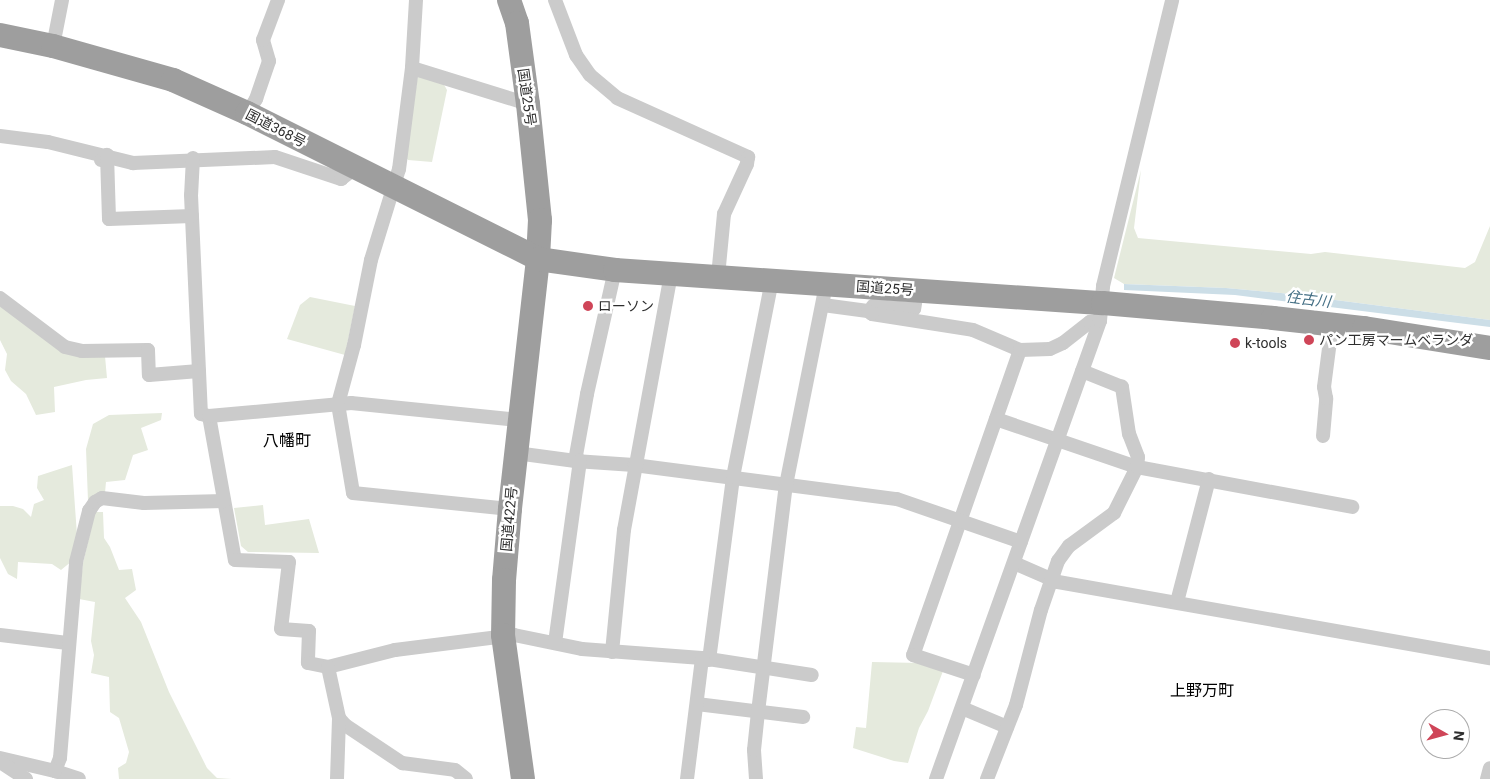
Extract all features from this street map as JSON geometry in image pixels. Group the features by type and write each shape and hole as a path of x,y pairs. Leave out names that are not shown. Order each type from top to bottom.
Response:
{"highway":[{"name":"国道25号","path":"509,0 516,23 528,104 539,211 538,258 615,270 772,280 824,294 917,290 1102,312 1332,325 1490,348"},
{"name":"国道368号","path":"0,35 53,46 173,80 248,113 394,188 538,258"},
{"name":"国道422号","path":"523,779 503,635 510,509 538,258"}],"street":[{"path":"53,46 62,0"},
{"path":"248,113 256,99 269,61 264,40 278,0"},
{"path":"416,0 412,68 399,170 371,260 354,345 338,404 353,493 510,509"},
{"path":"555,0 576,55 590,76 617,98 748,157 747,164 724,214 718,276"},
{"path":"936,779 1102,312 1103,286 1172,0"},
{"path":"412,68 528,104"},
{"path":"0,136 48,142 104,158 133,162 193,158 275,157 341,179 355,168"},
{"path":"104,158 109,219 192,216"},
{"path":"193,158 192,216 201,414 209,416 351,403 519,420"},
{"path":"554,643 587,394 615,270"},
{"path":"612,652 620,557 634,465 671,273"},
{"path":"687,779 696,704 706,659 733,477 772,280"},
{"path":"872,314 873,306 914,309 917,290"},
{"path":"756,779 754,750 786,485 824,294 872,314 973,330 1020,350 1050,349 1063,343 1102,312"},
{"path":"0,298 65,347 82,351 148,350 149,374 199,371"},
{"path":"1323,436 1324,386 1332,325"},
{"path":"974,675 913,655 1020,350"},
{"path":"987,779 1019,695 1051,579 1058,561 1069,546 1114,513 1137,467 1138,457 1129,434 1122,388 1082,371"},
{"path":"209,416 235,560 289,562 281,629 309,631 308,663 328,667 395,650 503,635 612,652 706,659 812,675"},
{"path":"996,419 1137,467 1352,507"},
{"path":"516,453 578,461 634,465 897,499 1021,542"},
{"path":"1177,602 1209,479"},
{"path":"54,771 60,758 76,562 89,511 95,502 102,498 144,503 224,501"},
{"path":"1014,563 1051,579 1490,658"},
{"path":"0,635 68,643"},
{"path":"328,667 339,718 338,779"},
{"path":"696,704 803,717"},
{"path":"962,708 1007,727"},
{"path":"339,718 345,725 402,763 455,770 466,779"},
{"path":"0,758 79,779"},
{"path":"0,762 26,779"},
{"path":"1487,779 1490,768"}],"shaded area":[{"path":"418,74 443,83 447,90 432,162 408,160 406,157"},
{"path":"1141,170 1134,228 1138,238 1311,254 1325,252 1465,268 1475,262 1490,226 1490,320 1281,293 1226,288 1124,284 1114,278"},
{"path":"310,297 355,306 345,355 287,339 300,305"},
{"path":"0,306 29,326 105,356 107,378 86,380 54,387 55,412 36,415 26,394 11,381 5,370 7,354 0,340"},
{"path":"162,413 161,420 141,428 148,450 133,455 125,480 106,482 105,493 88,501 86,449 93,424 109,415"},
{"path":"72,465 77,535 72,561 61,570 52,564 18,562 17,579 8,574 0,558 0,506 13,506 23,509 31,517 34,504 44,500 37,488 38,476"},
{"path":"263,505 265,525 309,519 319,553 248,552 241,546 234,508"},
{"path":"95,512 103,512 104,538 110,547 119,570 132,569 136,590 125,598 141,622 169,692 207,768 217,778 232,779 119,779 118,768 126,763 129,752 119,718 110,712 109,677 91,673 94,655 91,641 95,602 79,599 83,563"},
{"path":"872,662 920,663 943,671 928,711 919,728 908,763 894,761 853,748 856,727 866,728"}],"water":[{"name":"住古川","path":"1124,284 1226,288 1281,293 1490,320 1490,327 1235,295 1124,290"}],"place":[{"name":"ローソン","path":"588,306"},
{"name":"パン工房マームベランダ","path":"1309,340"},
{"name":"k-tools","path":"1235,343"}],"district":[{"name":"八幡町","path":"287,441"},
{"name":"上野万町","path":"1202,691"}]}
